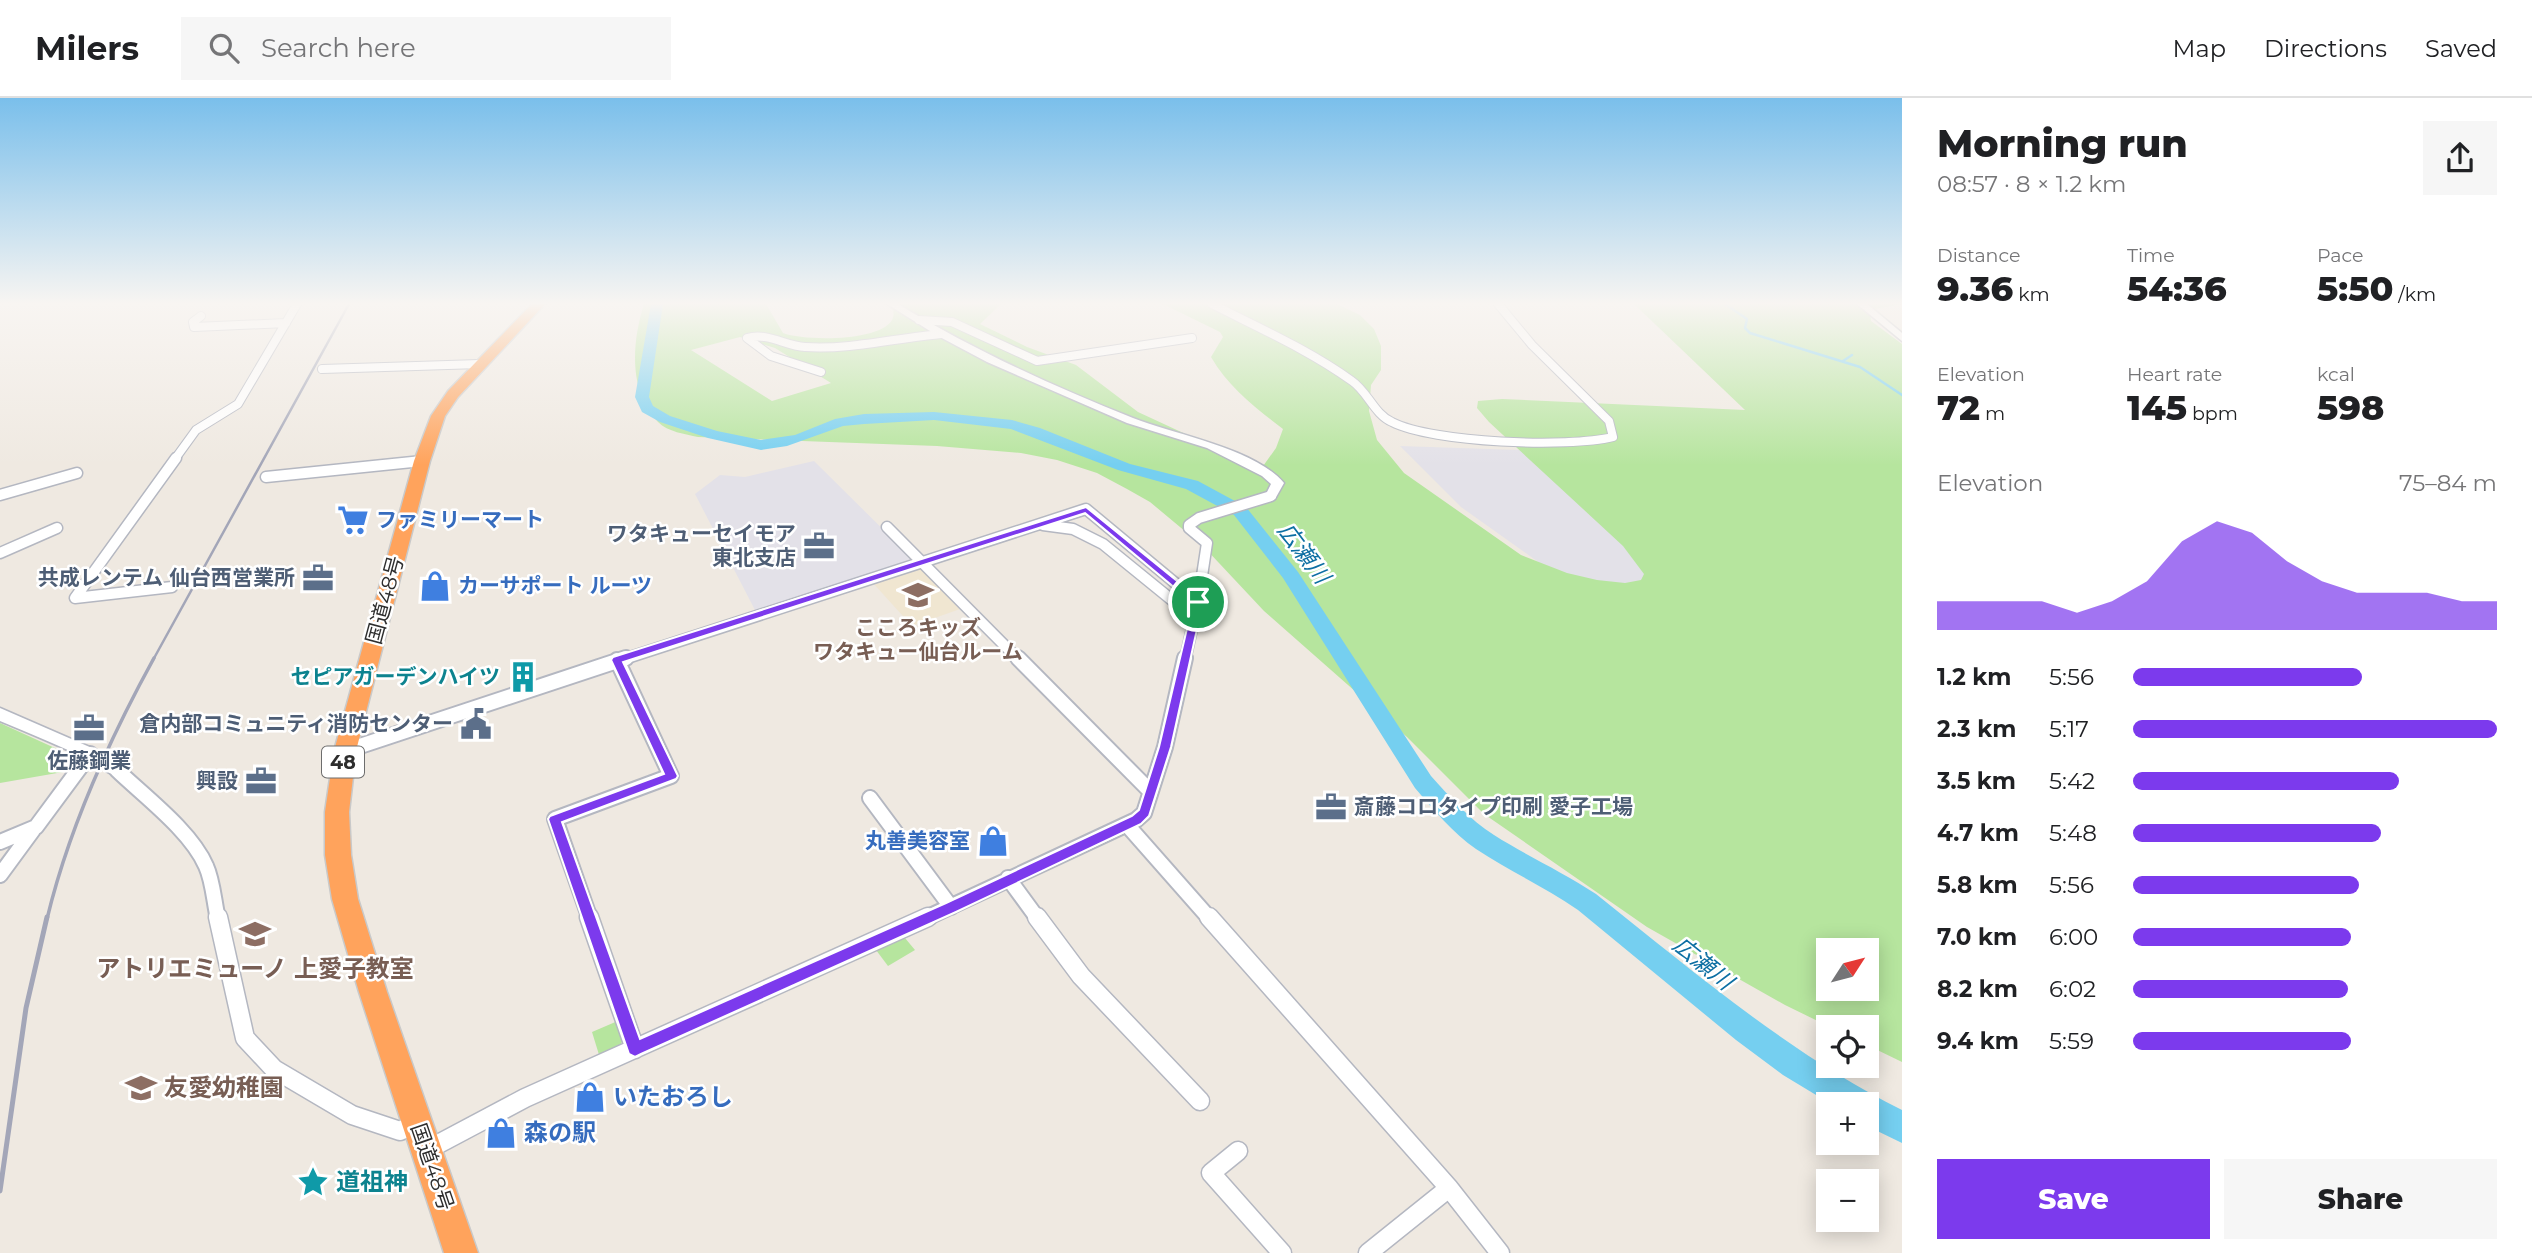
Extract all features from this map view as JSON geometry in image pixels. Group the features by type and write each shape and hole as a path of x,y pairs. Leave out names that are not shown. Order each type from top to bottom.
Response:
{"highway":[{"name":"国道48号","path":"461,1253 416,1123 345,899 338,855 337,812 345,751 422,461 438,416 485,358"}],"street":[{"path":"172,587 75,598 183,445 196,430 238,404 265,358"},
{"path":"777,358 821,372"},
{"path":"427,1150 525,1098 1128,826 1144,813 1165,747 1198,602 1207,543 1189,528 1192,522 1199,518 1271,496 1278,487 1276,480 1230,454 1131,421 987,358"},
{"path":"1032,358 1037,360 1052,358"},
{"path":"1315,358 1361,388 1381,415 1408,429 1438,436 1566,443 1602,442 1613,437 1609,421 1545,358"},
{"path":"322,369 479,364"},
{"path":"266,478 422,461"},
{"path":"0,495 77,473"},
{"path":"345,751 920,561 1086,509 1198,602"},
{"path":"1038,524 1073,529 1103,544 1194,618"},
{"path":"887,527 1150,791"},
{"path":"0,553 57,528"},
{"path":"617,660 671,776 555,819 635,1049"},
{"path":"0,714 90,754 117,770 188,840 206,866 245,1038 274,1069 352,1115 400,1132 416,1123"},
{"path":"0,874 90,754"},
{"path":"870,798 951,907"},
{"path":"1128,826 1449,1188 1500,1253"},
{"path":"0,842 36,827"},
{"path":"1008,878 1081,975 1200,1101"},
{"path":"1238,1151 1211,1173 1282,1253"},
{"path":"1368,1253 1449,1188"}],"shaded area":[{"path":"1400,446 1866,462 1624,623 1461,507"},
{"path":"814,461 914,560 756,612 695,494 720,475 745,477"},
{"name":"こころキッズ ワタキュー仙台ルーム","path":"922,567 963,608 912,626 873,583"}],"green space":[{"path":"635,358 704,358 772,401 831,383 791,358 1057,358 1076,365 1138,412 1261,469 1276,448 1283,429 1244,397 1212,358 1381,358 1381,370 1371,385 1369,411 1377,440 1404,473 1521,555 1567,573 1625,583 1641,580 1644,574 1623,546 1489,422 1477,408 1478,401 1502,399 1745,410 1690,358 1902,358 1902,1062 1879,1051 1879,1015 1816,1015 1816,1020 1785,1005 1647,927 1484,814 1407,737 1264,611 1204,547 1150,502 1097,473 1057,460 1021,453 937,446 698,437 672,430 658,422 648,410 637,381"},
{"path":"0,723 79,759 63,772 0,783"},
{"path":"905,938 915,950 888,966 876,950 894,939"},
{"path":"620,1020 625,1034 619,1049 600,1058 592,1032"}],"building":[{"name":"セピアガーデンハイツ","path":"528,666 533,679 517,684 513,671"}],"waterway":[{"name":"広瀬川","path":"648,358 642,397 647,409 665,419 713,435 761,445 800,438 840,422 934,416 1012,425 1035,431 1124,467 1192,485 1240,511 1291,576 1423,782 1442,804 1483,841 1559,883 1587,902 1746,1031 1794,1065 1839,1092"},
{"path":"1831,358 1860,367 1902,395"},
{"path":"1843,361 1848,358"},
{"name":"広瀬川","path":"1879,1115 1902,1127"}],"railway":[{"path":"153,660 319,358"},
{"path":"47,919 67,851 92,785 121,720 154,658"},
{"path":"0,1191 26,1008 47,917"}],"place":[{"name":"ファミリーマート","path":"353,520"},
{"name":"ワタキューセイモア 東北支店","path":"819,546"},
{"name":"共成レンテム 仙台西営業所","path":"318,578"},
{"name":"カーサポート ルーツ","path":"435,586"},
{"name":"こころキッズ ワタキュー仙台ルーム","path":"918,595"},
{"name":"セピアガーデンハイツ","path":"523,677"},
{"name":"倉内部コミュニティ消防センター","path":"476,724"},
{"name":"佐藤鋼業","path":"89,728"},
{"name":"興設","path":"261,781"},
{"name":"斎藤コロタイプ印刷 愛子工場","path":"1331,807"},
{"name":"丸善美容室","path":"993,841"},
{"name":"アトリエミューノ 上愛子教室","path":"255,934"},
{"name":"友愛幼稚園","path":"141,1088"},
{"name":"いたおろし","path":"590,1097"},
{"name":"森の駅","path":"501,1133"},
{"name":"道祖神","path":"313,1182"}],"route":[{"path":"1086,509 1198,602 1165,747 1148,804 1144,813 1136,820 951,907 635,1049 555,819 671,776 617,660 1086,509"}]}
